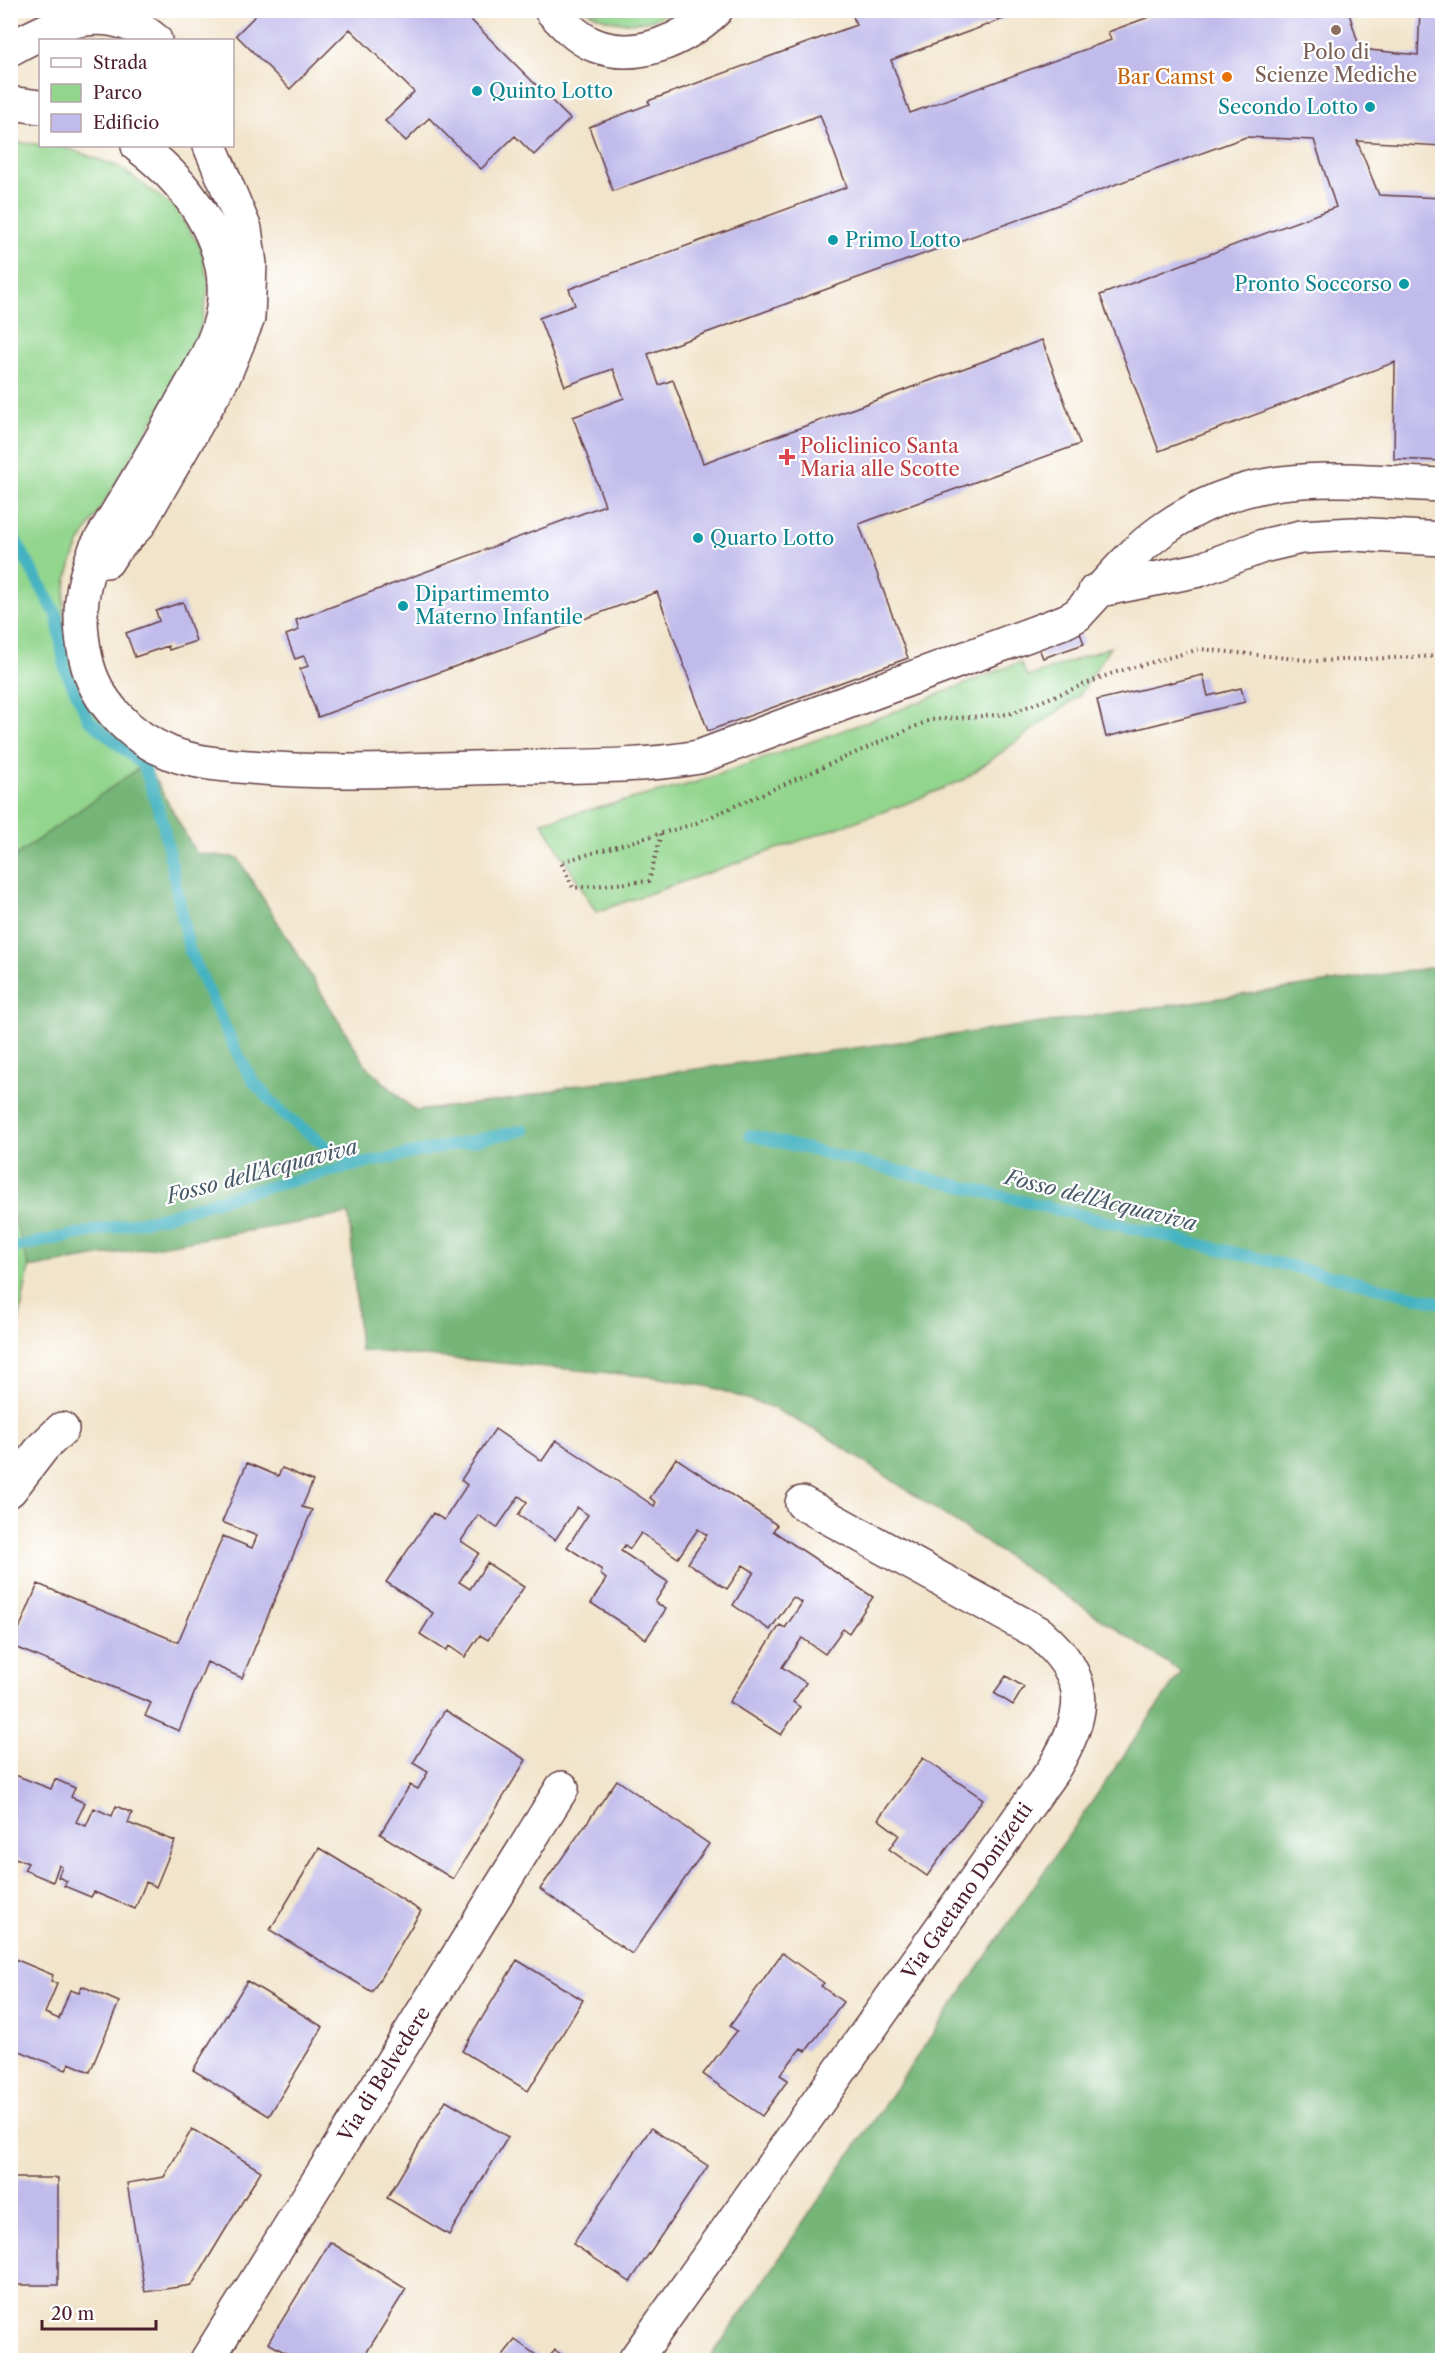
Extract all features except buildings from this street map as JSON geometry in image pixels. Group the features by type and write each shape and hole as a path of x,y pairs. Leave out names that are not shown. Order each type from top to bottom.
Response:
{"street":[{"path":"551,10 567,27 593,45 623,51 644,49 686,34 716,10"},
{"path":"10,50 53,25 91,17 133,24 154,39"},
{"path":"10,103 39,107"},
{"path":"139,147 173,176 205,218 218,249 223,280 221,314 211,345 164,434 96,548 81,592 79,618 88,670 97,689 115,715 156,747 172,754 213,763 320,772 678,761 731,747 1066,621 1077,615 1134,554 1173,523 1202,507 1260,486 1286,481 1318,480 1443,485"},
{"path":"210,147 245,229 250,264 248,318 225,374 139,524 114,550 101,577 97,597 98,635 104,660 115,684 135,713 165,736 206,748 266,753 563,751 654,748 680,744 982,635 1103,587 1199,570 1263,546 1301,537 1353,534 1443,539"},
{"path":"10,1490 43,1447 63,1428"},
{"name":"Via Gaetano Donizetti","path":"635,2361 1053,1770 1077,1722 1080,1691 1075,1677 1065,1659 1039,1633 802,1503"},
{"name":"Via di Belvedere","path":"207,2361 562,1788"}],"path":[{"path":"661,834 649,881 573,888 561,862 583,855 694,825 930,720 1009,714 1113,673 1200,649 1316,661 1443,656"}],"green space":[{"path":"587,11 670,11 650,20 629,23 596,16"},
{"path":"10,142 39,144 39,147 64,147 119,167 174,207 200,246 209,284 201,326 184,369 79,544 65,589 65,633 81,692 104,723 146,763 11,859"},
{"path":"1110,647 1079,696 963,780 905,804 596,912 542,822 694,783 886,715 1020,662 1028,677"},
{"path":"146,763 196,853 238,858 367,1067 415,1111 515,1099 577,1085 1087,1017 1442,966 1442,2360 709,2360 1181,1672 824,1435 771,1407 711,1387 655,1377 360,1350 349,1214 29,1268 10,1205 11,859"},
{"path":"11,1205 29,1268 11,1363"}],"waterway":[{"path":"10,530 57,616 65,669 89,720 144,766 163,823 189,949 235,1049 253,1081 282,1113 330,1149 361,1164"},
{"name":"Fosso dell'Acquaviva","path":"10,1248 163,1217 239,1194 361,1164 524,1130"},
{"name":"Fosso dell'Acquaviva","path":"750,1135 1442,1303"}],"place":[{"name":"Polo di Scienze Mediche","path":"1336,30"},
{"name":"Bar Camst","path":"1227,77"},
{"name":"Quinto Lotto","path":"477,91"},
{"name":"Secondo Lotto","path":"1370,107"},
{"name":"Primo Lotto","path":"833,240"},
{"name":"Pronto Soccorso","path":"1404,284"},
{"name":"Policlinico Santa Maria alle Scotte","path":"787,457"},
{"name":"Quarto Lotto","path":"698,538"},
{"name":"Dipartimemto Materno Infantile","path":"403,606"}]}
